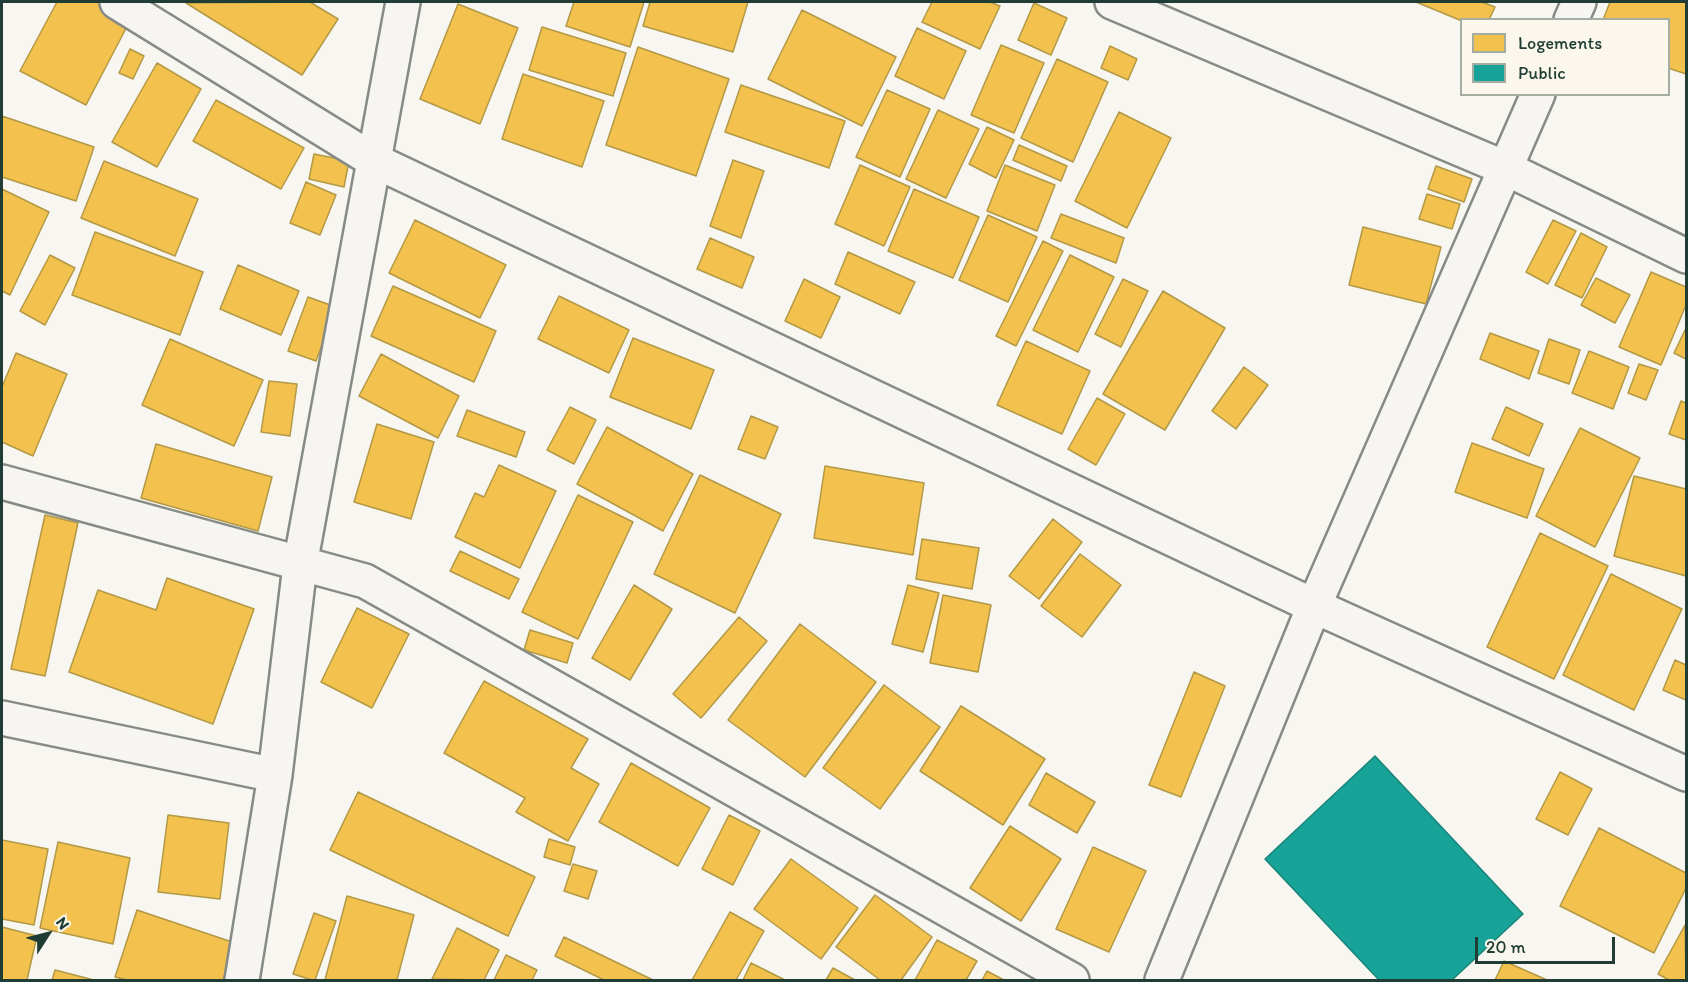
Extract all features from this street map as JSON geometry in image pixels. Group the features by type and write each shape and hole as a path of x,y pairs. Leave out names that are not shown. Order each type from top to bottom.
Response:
{"street":[{"path":"117,2 373,160 1314,606 1686,774"},
{"path":"242,981 275,775 300,566 403,2"},
{"path":"1112,2 1505,168 1686,256"},
{"path":"1572,18 1579,2"},
{"path":"1162,981 1314,606 1537,96"},
{"path":"2,482 300,566 365,581 1072,981"},
{"path":"2,718 275,775"}],"building: Logements":[{"path":"57,2 107,2 133,15 86,105 20,71"},
{"path":"310,2 338,19 302,75 186,3"},
{"path":"574,2 644,2 630,47 566,26"},
{"path":"650,2 748,2 733,52 643,26"},
{"path":"932,2 990,2 1000,6 980,49 922,22"},
{"path":"1416,2 1482,2 1495,7 1490,18 1460,18 1460,20"},
{"path":"1610,2 1686,2 1686,74 1670,69 1670,18 1604,18"},
{"path":"1034,3 1067,18 1051,55 1018,40"},
{"path":"458,4 518,28 480,124 420,99"},
{"path":"802,10 896,57 862,126 768,79"},
{"path":"542,27 626,53 613,96 529,70"},
{"path":"917,28 966,51 944,99 895,76"},
{"path":"1001,45 1044,63 1014,133 971,115"},
{"path":"1110,46 1137,59 1128,80 1101,68"},
{"path":"638,47 729,79 696,176 606,145"},
{"path":"130,49 144,56 133,79 119,73"},
{"path":"1057,59 1108,82 1073,162 1021,138"},
{"path":"157,63 201,89 157,167 112,142"},
{"path":"523,74 604,101 582,167 502,139"},
{"path":"741,85 845,121 829,168 725,132"},
{"path":"887,90 930,109 900,177 856,157"},
{"path":"216,100 304,148 281,189 193,141"},
{"path":"938,110 979,129 946,198 906,179"},
{"path":"1119,112 1171,138 1127,228 1075,201"},
{"path":"2,116 94,147 76,201 2,177"},
{"path":"987,127 1014,140 996,178 969,164"},
{"path":"1019,145 1067,166 1061,181 1013,160"},
{"path":"314,154 349,161 344,187 309,179"},
{"path":"733,160 764,171 741,238 710,226"},
{"path":"104,161 198,199 175,256 81,218"},
{"path":"860,165 910,187 884,246 835,224"},
{"path":"1005,165 1055,185 1037,231 987,211"},
{"path":"1436,166 1472,179 1464,202 1428,189"},
{"path":"306,182 336,195 320,235 290,223"},
{"path":"2,189 49,212 10,295 2,291"},
{"path":"914,189 979,217 953,278 888,251"},
{"path":"1427,194 1460,204 1452,229 1419,219"},
{"path":"1061,214 1124,238 1116,263 1051,238"},
{"path":"988,215 1037,237 1008,302 959,280"},
{"path":"415,220 506,265 480,318 389,273"},
{"path":"1553,220 1576,231 1548,284 1526,272"},
{"path":"1363,227 1441,247 1426,304 1349,285"},
{"path":"95,232 203,272 180,335 72,295"},
{"path":"1581,233 1607,247 1582,298 1555,285"},
{"path":"710,238 754,257 742,288 697,269"},
{"path":"1043,241 1063,251 1016,346 996,336"},
{"path":"848,252 915,282 900,314 835,284"},
{"path":"50,255 75,268 45,325 20,311"},
{"path":"1070,255 1114,277 1078,352 1033,330"},
{"path":"238,265 299,291 281,335 220,309"},
{"path":"1651,272 1686,287 1686,305 1661,365 1619,347"},
{"path":"1596,278 1630,295 1615,323 1581,305"},
{"path":"804,279 840,297 821,338 785,321"},
{"path":"1123,279 1148,291 1121,347 1095,334"},
{"path":"393,286 496,331 474,382 371,336"},
{"path":"1163,291 1225,328 1165,430 1103,394"},
{"path":"559,296 629,330 609,373 538,339"},
{"path":"308,297 336,307 316,361 288,351"},
{"path":"1686,328 1686,359 1674,353"},
{"path":"1490,333 1539,351 1529,379 1480,359"},
{"path":"633,338 714,370 691,429 610,397"},
{"path":"170,339 263,380 234,446 142,405"},
{"path":"1549,339 1580,350 1569,384 1538,373"},
{"path":"1026,341 1090,371 1062,434 997,405"},
{"path":"1589,351 1629,367 1613,409 1572,393"},
{"path":"16,353 67,374 33,456 2,442 2,387"},
{"path":"381,354 459,396 438,438 359,396"},
{"path":"1639,364 1658,370 1646,400 1628,393"},
{"path":"1244,367 1268,385 1236,429 1212,411"},
{"path":"269,381 297,384 290,436 261,432"},
{"path":"1097,398 1125,414 1096,465 1068,449"},
{"path":"1681,401 1686,403 1686,440 1669,434"},
{"path":"570,407 596,420 574,464 547,450"},
{"path":"1506,407 1543,424 1529,456 1492,439"},
{"path":"467,410 525,432 516,457 457,436"},
{"path":"751,416 778,427 765,459 738,449"},
{"path":"377,424 434,442 411,519 354,502"},
{"path":"607,427 693,474 663,531 577,484"},
{"path":"1580,428 1640,458 1595,547 1536,516"},
{"path":"1472,443 1544,469 1527,518 1455,492"},
{"path":"156,444 272,477 258,531 141,498"},
{"path":"499,465 556,491 520,568 455,537 475,493 484,497"},
{"path":"825,466 924,483 913,555 814,538"},
{"path":"700,475 781,514 735,613 654,574"},
{"path":"1634,476 1686,489 1686,576 1614,556"},
{"path":"578,495 633,522 578,639 522,612"},
{"path":"45,515 78,523 45,676 11,669"},
{"path":"1053,519 1082,542 1039,599 1009,576"},
{"path":"1540,533 1608,566 1554,679 1487,647"},
{"path":"922,539 979,548 972,589 916,579"},
{"path":"460,551 519,579 509,599 450,571"},
{"path":"1080,554 1121,585 1082,637 1041,606"},
{"path":"1611,574 1682,609 1634,710 1563,675"},
{"path":"167,578 254,609 213,724 69,672 98,590 156,610"},
{"path":"634,585 672,609 630,680 592,658"},
{"path":"908,585 939,593 923,652 892,644"},
{"path":"943,595 991,605 978,672 930,663"},
{"path":"357,608 409,634 372,708 321,682"},
{"path":"739,617 767,641 701,718 673,694"},
{"path":"800,624 876,682 805,777 728,720"},
{"path":"530,630 573,643 567,663 524,650"},
{"path":"1675,660 1686,665 1686,700 1663,690"},
{"path":"1194,672 1225,686 1181,797 1149,785"},
{"path":"484,681 588,739 571,768 599,784 568,841 516,812 525,798 444,753"},
{"path":"884,685 940,727 880,809 823,768"},
{"path":"961,706 1045,759 1003,825 920,771"},
{"path":"631,763 710,808 678,866 599,822"},
{"path":"1560,772 1592,789 1568,835 1536,819"},
{"path":"1046,773 1095,802 1077,833 1029,805"},
{"path":"358,792 535,877 508,936 330,850"},
{"path":"168,815 229,823 220,899 158,892"},
{"path":"729,815 760,831 733,885 702,869"},
{"path":"1010,826 1061,859 1021,921 970,888"},
{"path":"1599,828 1686,873 1686,888 1654,953 1560,906"},
{"path":"549,839 575,847 570,865 544,857"},
{"path":"2,840 48,849 34,925 2,919"},
{"path":"58,842 130,858 113,944 40,928"},
{"path":"1093,847 1146,871 1109,952 1056,929"},
{"path":"791,859 858,908 821,959 754,909"},
{"path":"573,864 597,871 588,899 564,891"},
{"path":"875,895 932,937 901,980 880,980 836,947"},
{"path":"347,896 414,915 397,980 325,980"},
{"path":"137,910 235,943 223,980 127,980 115,977"},
{"path":"730,912 764,931 736,980 692,980"},
{"path":"314,913 336,921 315,980 312,980 293,974"},
{"path":"1685,925 1686,980 1669,980 1658,974"},
{"path":"2,927 37,936 27,980 2,980"},
{"path":"457,928 499,950 484,980 432,979"},
{"path":"564,937 653,980 604,980 555,956"},
{"path":"937,940 977,961 966,980 915,980"},
{"path":"506,955 537,970 532,980 494,980"},
{"path":"1504,961 1547,980 1495,980"},
{"path":"751,963 785,980 743,980"},
{"path":"833,968 855,980 826,980"},
{"path":"55,970 94,980 52,980"},
{"path":"987,971 1004,980 982,980"}],"building: Public":[{"path":"1375,756 1523,914 1452,980 1379,980 1265,859"}]}
